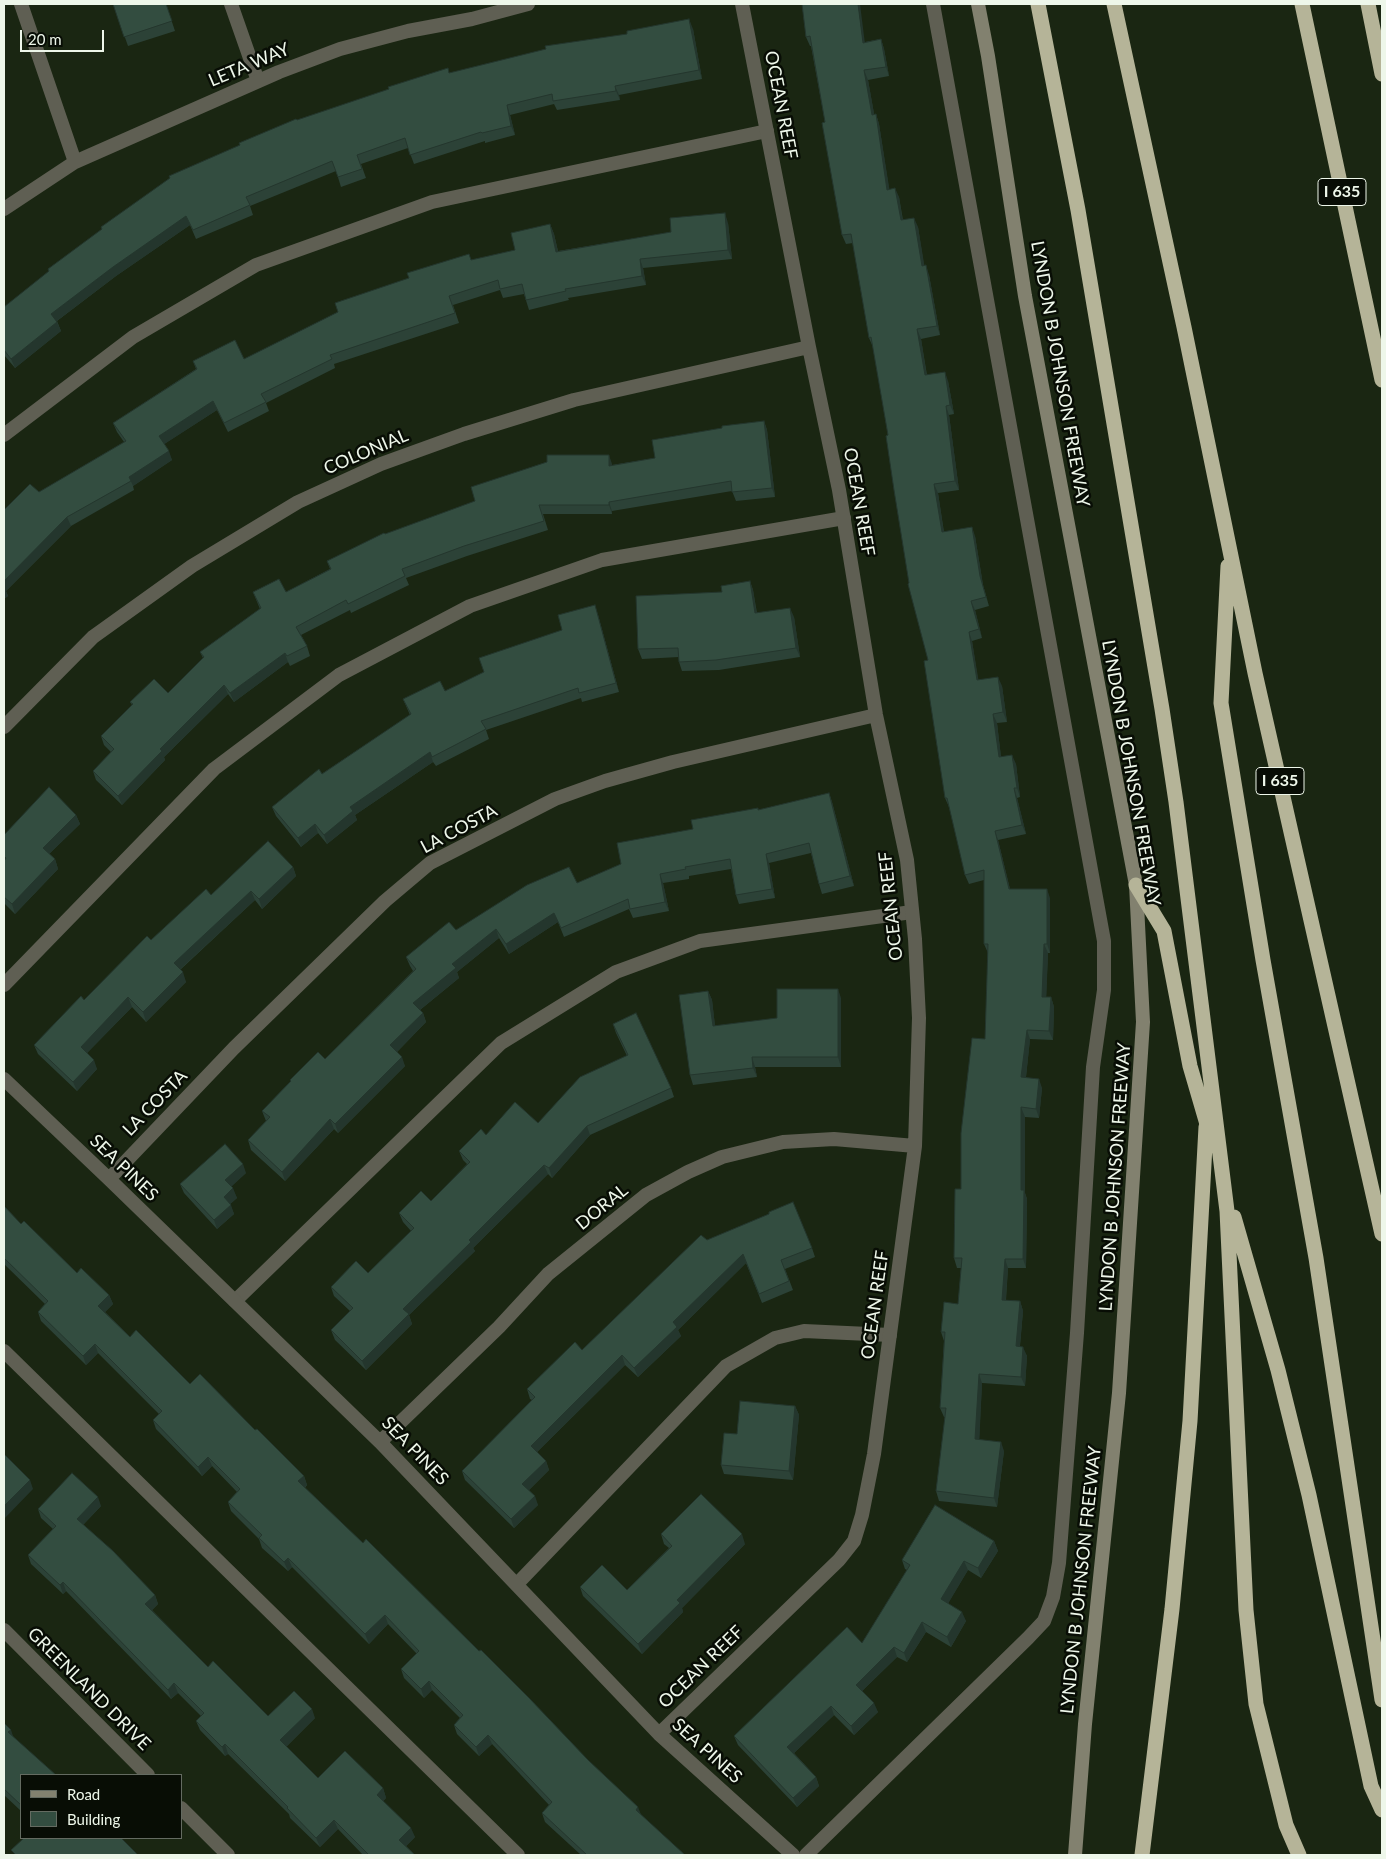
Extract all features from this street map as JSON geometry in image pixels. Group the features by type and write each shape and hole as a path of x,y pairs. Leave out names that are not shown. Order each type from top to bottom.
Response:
{"highway":[{"path":"1038,4 1080,219 1162,710 1207,1044 1211,1114 1227,1211 1246,1610 1256,1704 1286,1825 1299,1855"},
{"name":"I 635","path":"1114,4 1184,327 1255,673 1382,1234"},
{"name":"I 635","path":"1302,4 1382,380"},
{"path":"1368,4 1382,74"},
{"path":"1229,544 1221,702 1263,960 1316,1258 1382,1700"},
{"path":"1136,885 1164,931 1190,1066 1278,1370 1309,1495 1372,1786 1382,1810"},
{"path":"1142,1855 1172,1609 1190,1422 1206,1145 1211,1114"}],"main road":[{"name":"LYNDON B JOHNSON FREEWAY","path":"978,4 988,56 1025,296 1136,885 1143,1022 1119,1393 1085,1724 1075,1855"}],"street":[{"path":"21,4 75,162"},
{"path":"231,4 258,81"},
{"name":"LETA WAY","path":"4,209 75,162 258,81 340,49 408,30 472,19 528,4"},
{"name":"OCEAN REEF","path":"659,1734 840,1560 854,1542 862,1515 874,1454 915,1146 919,1018 907,860 876,715 844,518 742,4"},
{"path":"806,1855 1028,1638 1044,1621 1054,1597 1077,1333 1093,1067 1104,990 1104,941 933,4"},
{"path":"4,435 133,336 256,265 432,202 767,131"},
{"name":"COLONIAL","path":"4,727 94,637 192,566 298,502 381,464 464,434 574,400 809,347"},
{"path":"4,985 214,769 339,675 470,606 602,560 844,518"},
{"name":"LA COSTA","path":"109,1179 234,1048 385,901 430,863 555,799 605,781 682,759 876,715"},
{"path":"235,1301 501,1043 616,972 700,941 912,912"},
{"name":"SEA PINES","path":"4,1079 380,1442 659,1734 793,1855"},
{"name":"DORAL","path":"380,1442 499,1327 548,1274 646,1196 688,1172 722,1157 782,1142 834,1139 915,1146"},
{"path":"517,1584 726,1366 775,1338 804,1331 890,1335"},
{"path":"4,1351 518,1855"},
{"name":"GREENLAND DRIVE","path":"4,1630 147,1774"},
{"path":"182,1809 228,1855"}],"building":[{"path":"113,4 166,4 172,21 124,37"},
{"path":"802,4 858,4 863,43 881,39 886,67 864,70 872,115 876,114 887,190 895,188 901,220 914,218 922,266 926,265 937,326 917,329 925,375 945,372 950,405 946,406 955,481 934,484 942,532 972,527 980,576 986,597 971,601 979,629 969,632 977,680 998,677 1003,712 993,714 999,757 1012,755 1017,788 1014,788 1022,825 995,831 1009,889 1047,889 1047,944 1044,944 1042,997 1051,997 1049,1031 1027,1030 1021,1077 1039,1079 1036,1109 1021,1107 1021,1190 1024,1190 1023,1259 1005,1259 1002,1300 1020,1301 1016,1346 1023,1347 1021,1377 979,1374 975,1439 1001,1442 994,1498 936,1491 946,1408 940,1408 945,1332 941,1332 944,1302 958,1304 962,1258 954,1258 955,1189 961,1189 961,1133 972,1038 985,1039 988,944 984,944 984,870 965,875 947,798 945,798 924,661 928,660 908,584 886,436 888,435 871,337 869,338 851,234 842,235 822,123 825,122 810,36 806,37"},
{"path":"689,19 699,70 615,86 616,91 553,101 552,94 507,105 511,126 481,132 410,155 405,138 357,155 362,169 338,177 332,161 246,197 250,205 193,230 186,216 113,267 51,314 57,322 11,359 4,350 4,307 49,271 48,269 102,229 101,227 170,178 169,176 296,119 448,68 449,73 546,49 545,46 627,34 627,31"},
{"path":"725,213 728,250 640,259 642,276 565,289 566,291 526,300 522,284 500,289 498,280 449,296 455,313 330,355 332,359 261,394 266,402 224,423 213,401 159,436 169,451 129,477 131,481 67,517 4,581 4,510 30,484 39,492 126,441 113,423 197,369 193,361 235,340 244,359 338,312 335,303 409,278 407,273 469,254 471,260 515,250 511,233 550,224 556,252 671,232 670,218"},
{"path":"764,421 772,488 732,492 731,481 609,502 609,505 539,505 544,521 464,546 402,569 405,576 348,604 346,600 296,627 307,646 287,656 285,653 230,693 224,685 160,749 162,751 118,796 93,771 114,749 101,736 133,704 130,702 154,679 168,693 204,657 200,652 261,608 253,592 279,579 286,592 331,569 327,561 384,533 475,501 471,487 547,462 547,455 609,455 609,466 655,458 652,440 722,428 722,426"},
{"path":"750,581 755,613 790,608 796,648 716,660 679,662 678,648 638,649 636,596 722,592 721,586"},
{"path":"595,605 616,683 579,693 578,688 481,721 486,729 432,757 430,752 350,807 353,811 324,835 315,824 298,838 272,807 319,769 322,774 411,714 403,699 440,681 445,691 484,672 479,658 562,630 558,615"},
{"path":"49,787 76,815 43,848 55,859 12,904 4,897 4,861 6,858 4,856 4,835"},
{"path":"829,793 850,876 819,884 809,843 766,854 772,889 736,895 730,859 685,867 686,869 660,874 665,902 630,909 628,899 561,928 554,913 506,944 496,929 452,964 456,968 413,1003 423,1013 390,1045 402,1057 335,1124 330,1119 282,1172 248,1140 270,1117 262,1111 290,1080 318,1052 325,1059 416,969 406,957 449,922 456,930 527,885 569,867 577,883 621,864 617,843 693,829 691,820 758,808 758,810"},
{"path":"268,841 293,867 259,899 251,891 174,963 183,972 143,1012 128,997 81,1047 94,1060 73,1082 34,1045 81,996 84,1000 147,936 151,940 206,889 211,895"},
{"path":"777,989 838,989 838,1057 752,1057 753,1068 690,1075 679,995 708,991 713,1026 777,1018"},
{"path":"636,1013 671,1088 587,1126 549,1168 544,1165 469,1240 471,1242 403,1309 409,1314 362,1361 331,1330 353,1308 331,1287 356,1261 368,1273 414,1228 399,1213 421,1191 431,1201 470,1162 459,1151 481,1129 486,1135 515,1102 538,1123 580,1077 628,1055 613,1024"},
{"path":"225,1144 243,1164 225,1180 233,1188 224,1197 231,1205 214,1220 180,1184"},
{"path":"793,1202 812,1248 781,1260 789,1281 759,1294 743,1254 673,1322 677,1327 634,1368 622,1355 531,1446 546,1461 522,1484 535,1496 511,1519 462,1471 535,1397 527,1389 575,1342 582,1350 701,1235 707,1240"},
{"path":"4,1206 21,1224 24,1221 77,1273 81,1268 109,1295 98,1306 130,1337 136,1330 190,1384 200,1374 304,1476 298,1481 363,1543 366,1539 479,1651 481,1650 588,1760 638,1807 636,1810 685,1855 587,1855 542,1813 552,1802 488,1735 476,1747 454,1725 463,1715 429,1681 421,1689 401,1669 419,1651 385,1615 365,1634 288,1558 284,1562 259,1538 262,1535 228,1502 240,1489 208,1457 198,1467 153,1420 162,1411 95,1344 83,1356 38,1312 48,1301 4,1258"},
{"path":"740,1401 795,1406 789,1471 721,1465 724,1433 737,1434"},
{"path":"4,1454 30,1480 4,1506"},
{"path":"72,1473 98,1497 77,1519 113,1551 155,1595 145,1604 208,1667 213,1661 268,1716 294,1691 312,1709 280,1740 318,1778 345,1751 383,1788 377,1795 411,1828 399,1840 415,1855 369,1855 334,1820 316,1838 225,1744 222,1747 196,1721 204,1713 174,1683 168,1690 63,1582 60,1585 28,1555 56,1526 38,1509"},
{"path":"701,1494 742,1534 677,1600 680,1603 638,1644 580,1587 602,1565 627,1590 672,1546 661,1534"},
{"path":"935,1505 994,1541 978,1568 964,1561 941,1599 962,1612 947,1637 922,1622 904,1653 894,1647 856,1685 874,1703 851,1726 831,1706 787,1747 816,1777 793,1798 734,1736 847,1627 862,1643 910,1565 902,1560"},
{"path":"4,1723 11,1730 8,1732 55,1774 20,1774 20,1804 4,1789"},
{"path":"23,1839 122,1839 138,1855 16,1855 11,1850"}]}
